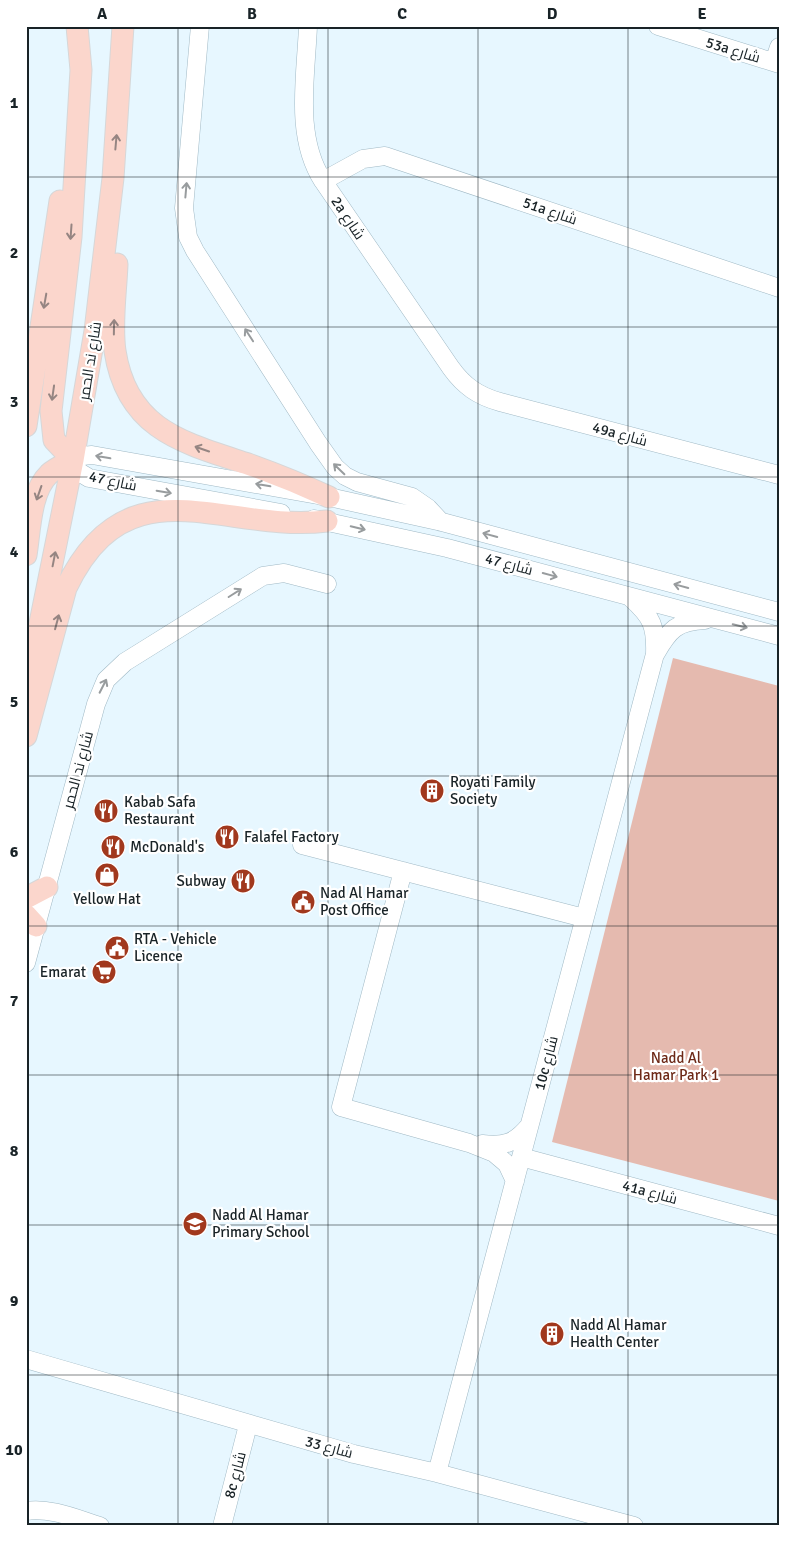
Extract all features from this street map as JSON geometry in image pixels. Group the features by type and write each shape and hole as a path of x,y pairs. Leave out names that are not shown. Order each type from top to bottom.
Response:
{"main road":[{"path":"26,426 55,241 66,155 77,26"},
{"path":"26,555 37,496 42,483 49,473 73,460 54,440 51,411 71,237 81,70 77,26"},
{"name":"شارع ند الحمر","path":"26,692 73,460 95,331 113,178 123,26"},
{"path":"113,178 119,240 114,345 123,381 138,406 151,421 183,442 266,470 330,496"},
{"path":"26,736 66,588 82,559 92,546 111,529 130,518 174,509 304,523 327,521"},
{"path":"26,898 47,887"}],"street":[{"path":"200,26 184,208 188,237 335,467 357,482 412,497 428,508 442,522"},
{"name":"2a شارع","path":"308,26 304,130 309,156 323,181 464,385"},
{"name":"53a شارع","path":"658,26 777,58"},
{"name":"51a شارع","path":"323,181 363,159 385,156 779,288"},
{"name":"49a شارع","path":"464,385 481,396 500,402 779,475"},
{"name":"شارع 47","path":"779,612 442,522 330,496 92,455 82,456 73,460 79,472 89,478 327,521 447,548 779,636"},
{"name":"شارع ند الحمر","path":"26,963 31,920 47,887 88,732 100,692 106,680 114,670 253,581 268,575 284,573 327,584"},
{"name":"10c شارع","path":"437,1473 655,654 655,632 652,622 648,614 629,597"},
{"name":"10c شارع","path":"655,654 669,632 676,626 694,621 716,620"},
{"path":"302,845 584,918"},
{"path":"403,871 341,1107 469,1143 501,1157 515,1181"},
{"path":"469,1143 500,1146 509,1144 516,1140 530,1124"},
{"name":"41a شارع","path":"521,1157 779,1226"},
{"name":"شارع 33","path":"26,1359 360,1456 437,1473 634,1526"},
{"name":"8c شارع","path":"222,1526 248,1424"},
{"path":"26,1511 36,1509 51,1512 100,1526"}],"green space":[{"name":"Nadd Al Hamar Park 1","path":"673,658 779,686 779,1201 552,1142"}],"place":[{"name":"Royati Family Society","path":"432,791"},
{"name":"Kabab Safa Restaurant","path":"106,811"},
{"name":"Falafel Factory","path":"227,837"},
{"name":"McDonald's","path":"113,847"},
{"name":"Yellow Hat","path":"107,875"},
{"name":"Subway","path":"243,881"},
{"name":"Nad Al Hamar Post Office","path":"303,902"},
{"name":"RTA - Vehicle Licence","path":"117,948"},
{"name":"Emarat","path":"104,972"},
{"name":"Nadd Al Hamar Primary School","path":"195,1224"},
{"name":"Nadd Al Hamar Health Center","path":"552,1334"}]}
